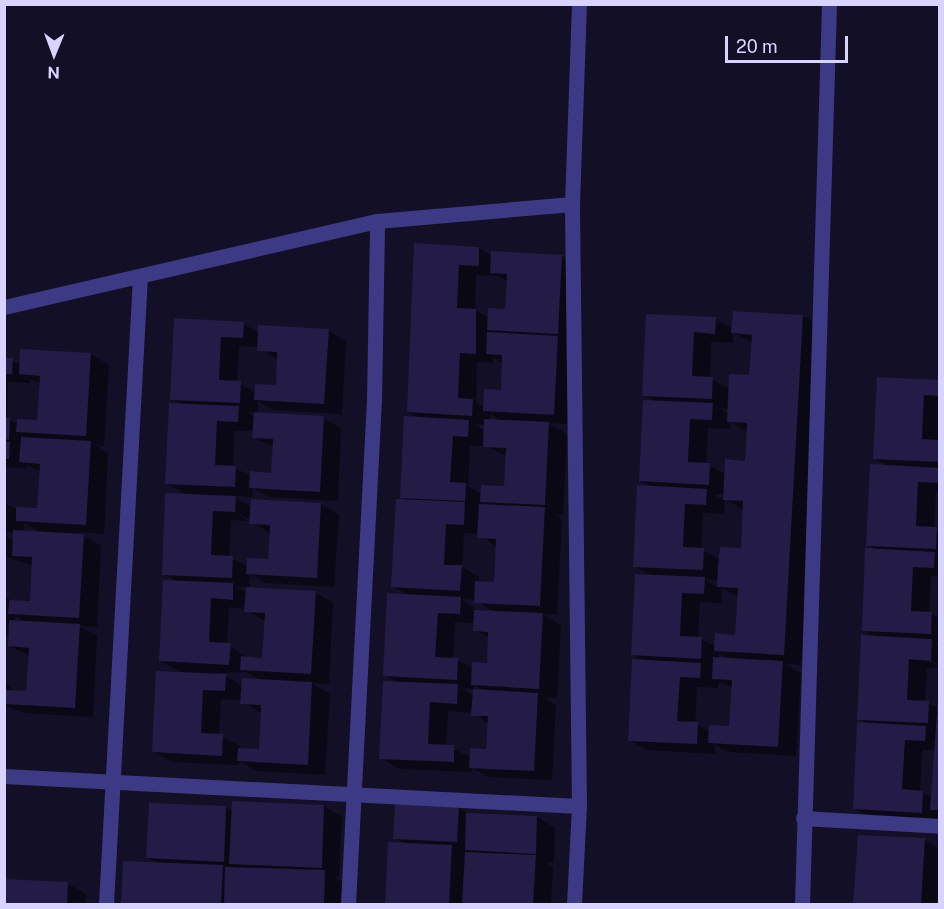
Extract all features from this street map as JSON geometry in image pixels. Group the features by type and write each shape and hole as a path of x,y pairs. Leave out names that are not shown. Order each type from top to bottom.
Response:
{"street":[{"path":"574,904 579,806 572,204 579,4"},
{"path":"802,904 802,818 829,4"},
{"path":"4,307 377,221 572,204"},
{"path":"348,904 374,400 377,221"},
{"path":"106,904 140,276"},
{"path":"4,776 353,792 579,806"},
{"path":"802,818 939,826"}],"building":[{"path":"414,243 479,247 479,266 459,265 457,308 476,309 476,354 460,353 458,398 473,399 472,416 407,412"},
{"path":"491,251 562,255 558,334 487,330 488,308 505,309 507,274 490,273"},
{"path":"733,311 803,315 784,655 714,651 715,633 735,635 738,588 717,587 720,547 741,548 743,501 723,500 725,459 745,461 747,423 727,422 729,374 749,375 752,335 731,333"},
{"path":"646,314 716,317 715,334 694,332 692,376 713,377 712,399 642,396"},
{"path":"174,318 244,322 243,338 221,337 219,380 241,381 240,403 170,400"},
{"path":"258,325 329,329 324,404 254,400 255,384 276,385 277,352 257,351"},
{"path":"487,332 558,336 554,415 483,411 484,389 501,390 502,355 486,354"},
{"path":"20,349 91,353 86,436 16,432 17,419 37,420 40,376 19,374"},
{"path":"4,358 13,358 12,374 4,374"},
{"path":"877,377 940,380 940,396 924,395 922,439 940,440 940,462 873,459"},
{"path":"643,400 713,403 712,420 690,419 688,462 710,463 709,485 639,481"},
{"path":"169,403 239,406 238,422 217,421 215,465 236,466 235,487 165,484"},
{"path":"254,412 324,416 320,492 249,488 250,471 271,473 273,439 252,438"},
{"path":"404,416 469,420 468,437 453,436 450,482 466,483 465,501 400,498"},
{"path":"4,418 10,418 9,440 4,439"},
{"path":"484,419 549,422 545,505 480,502 481,485 504,486 506,448 483,447"},
{"path":"21,437 91,441 86,525 16,521 16,507 37,508 40,464 19,462"},
{"path":"4,442 10,442 9,459 4,459"},
{"path":"870,464 940,468 940,483 918,482 916,526 937,527 936,549 866,546"},
{"path":"637,485 707,489 706,505 685,504 683,547 704,548 703,570 633,567"},
{"path":"165,493 236,496 235,512 213,511 211,555 233,556 232,578 162,575"},
{"path":"251,499 321,503 317,578 246,574 247,558 268,559 270,525 249,524"},
{"path":"396,499 465,502 464,525 446,524 444,565 462,565 460,591 391,587"},
{"path":"479,504 545,507 540,606 474,603 475,581 494,582 496,539 477,538"},
{"path":"13,530 84,534 79,618 8,614 9,600 30,601 32,557 12,556"},
{"path":"865,548 935,552 934,568 913,567 911,611 932,612 931,634 862,631"},
{"path":"635,574 705,577 704,594 682,593 680,636 702,637 701,659 631,655"},
{"path":"163,580 233,583 233,600 211,598 209,642 231,643 229,665 159,661"},
{"path":"246,587 316,591 311,674 240,670 241,656 262,658 265,613 244,612"},
{"path":"387,593 461,597 460,614 438,613 435,657 458,658 457,680 383,676"},
{"path":"474,610 543,613 539,689 471,685 472,662 487,663 488,632 473,631"},
{"path":"9,620 80,624 75,708 5,704 6,690 26,691 29,648 8,646"},
{"path":"861,635 932,639 931,661 909,659 907,700 929,701 928,723 857,720"},
{"path":"713,657 783,661 778,747 708,743 709,725 729,726 732,680 712,679"},
{"path":"632,659 701,663 700,678 680,677 677,721 698,722 697,744 628,741"},
{"path":"156,671 226,674 225,691 203,690 201,733 223,734 222,756 152,752"},
{"path":"242,678 312,682 308,765 237,761 238,748 259,749 261,705 240,704"},
{"path":"383,681 458,684 457,704 430,702 428,744 454,745 454,762 379,759"},
{"path":"473,689 538,693 534,771 469,768 470,748 486,749 488,716 471,716"},
{"path":"938,698 940,698 940,810 930,810"},
{"path":"857,722 926,726 925,741 905,740 902,789 923,791 922,813 853,809"},
{"path":"232,801 324,805 322,868 229,864"},
{"path":"149,803 226,806 224,862 146,858"},
{"path":"395,803 459,806 457,842 393,839"},
{"path":"466,813 537,816 536,854 465,850"},
{"path":"858,835 925,838 921,904 853,904"},
{"path":"388,842 452,845 449,904 385,904"},
{"path":"465,852 536,855 533,904 462,904"},
{"path":"123,861 223,865 221,904 121,904"},
{"path":"225,867 325,870 324,904 224,904"},
{"path":"4,879 68,882 67,904 4,904"}]}
